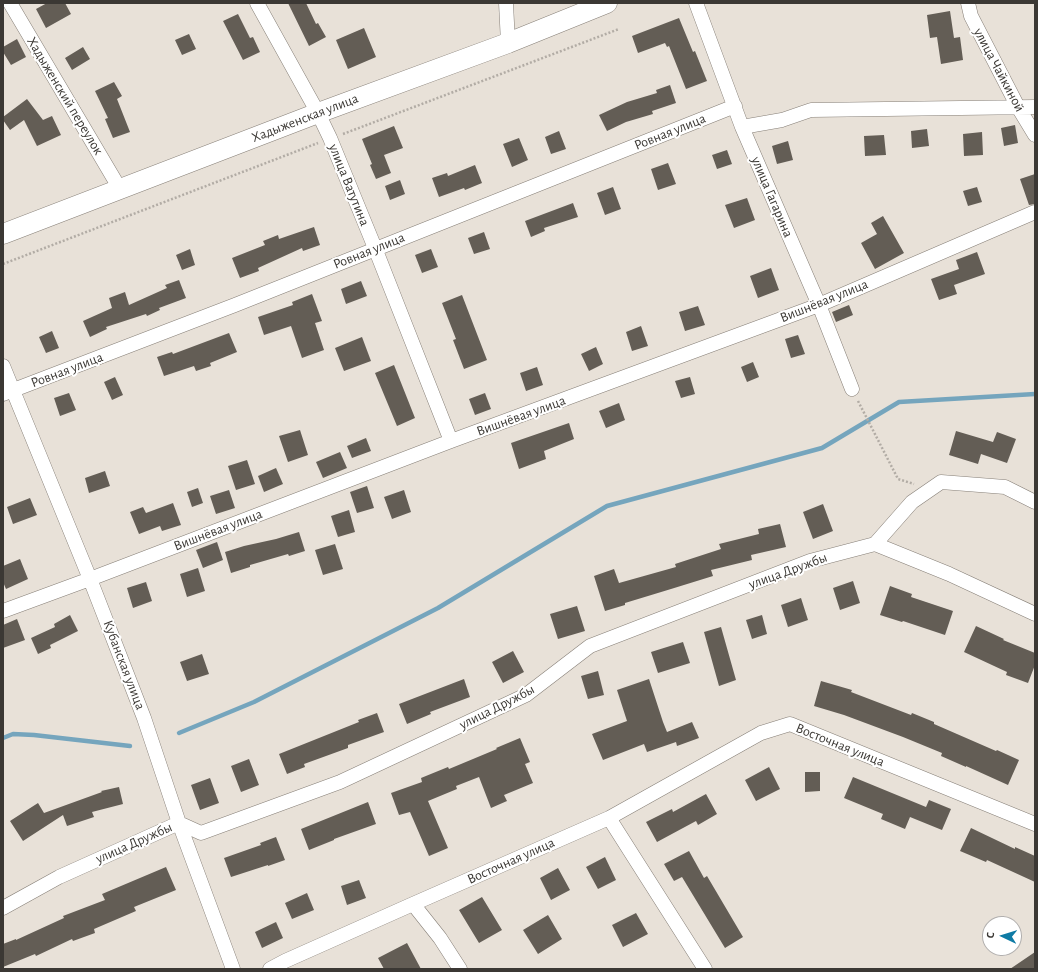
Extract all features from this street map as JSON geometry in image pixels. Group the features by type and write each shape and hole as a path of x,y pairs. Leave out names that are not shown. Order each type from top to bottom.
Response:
{"main road":[{"name":"Хадыженская улица","path":"3,234 318,113 508,43 608,3"}],"street":[{"name":"Хадыженский переулок","path":"10,3 120,189"},
{"name":"улица Ватутина","path":"257,3 318,113 330,138 452,441"},
{"path":"506,3 508,43"},
{"name":"улица Гагарина","path":"696,3 742,127 819,305 852,389"},
{"name":"улица Чайкиной","path":"968,3 971,16 1018,107 1035,135"},
{"name":"Ровная улица","path":"8,392 235,305 735,106"},
{"path":"742,127 782,120 811,110 1035,106"},
{"name":"Вишнёвая улица","path":"3,611 452,441 819,305 1035,212"},
{"name":"Кубанская улица","path":"3,366 8,392 90,579 144,718 179,823 233,969"},
{"path":"1035,502 1005,487 941,482 912,502 875,544 949,574 1035,614"},
{"name":"улица Дружбы","path":"3,908 59,876 179,823 201,833 340,782 526,695 590,646 810,561 875,544"},
{"name":"Восточная улица","path":"270,969 285,961 609,818 761,734 790,724 1035,824"},
{"path":"609,818 705,969"},
{"path":"413,904 440,938 460,969"}],"path":[{"path":"3,264 619,29"},
{"path":"852,389 898,479 929,490"}],"building":[{"path":"47,3 65,3 71,14 46,28 36,9"},
{"path":"288,3 306,3 316,24 318,23 326,37 309,46"},
{"path":"950,11 954,38 960,37 963,60 941,64 937,37 930,38 927,15"},
{"path":"238,14 250,38 253,37 260,52 243,60 223,21"},
{"path":"679,18 693,52 695,51 707,81 686,89 669,46 667,47 665,43 638,53 632,36"},
{"path":"364,28 376,57 348,69 336,40"},
{"path":"189,34 196,49 182,55 175,40"},
{"path":"17,39 26,57 11,65 3,52 3,47"},
{"path":"83,47 90,59 72,70 65,58"},
{"path":"114,82 122,96 117,99 130,132 113,138 105,119 108,118 95,91"},
{"path":"670,85 676,103 652,111 653,114 626,122 607,131 599,115 627,102 657,93 656,90"},
{"path":"27,99 43,120 52,116 61,135 37,146 24,120 10,130 3,120 3,117"},
{"path":"1015,125 1018,143 1004,146 1001,128"},
{"path":"394,126 403,148 384,155 391,173 376,179 362,139"},
{"path":"927,129 929,146 912,148 911,131"},
{"path":"559,131 566,149 551,154 545,137"},
{"path":"982,132 983,155 964,156 963,134"},
{"path":"884,135 886,155 865,156 864,136"},
{"path":"519,138 528,160 512,167 503,144"},
{"path":"788,141 793,160 777,164 772,146"},
{"path":"727,150 732,164 717,169 712,155"},
{"path":"668,163 676,184 658,190 651,169"},
{"path":"475,165 482,183 465,190 464,188 439,197 432,178 447,173 448,176"},
{"path":"1035,174 1035,204 1029,205 1020,179"},
{"path":"400,180 405,194 390,200 385,186"},
{"path":"613,187 621,209 605,215 597,193"},
{"path":"977,187 982,202 968,206 963,191"},
{"path":"747,198 755,220 734,228 725,205"},
{"path":"573,203 578,217 544,228 545,231 531,237 525,221"},
{"path":"883,216 904,253 875,269 861,243 877,234 871,223"},
{"path":"314,227 320,245 303,251 302,248 258,268 259,271 240,278 232,258 265,245 263,241 278,235 279,239"},
{"path":"484,232 490,249 474,254 468,238"},
{"path":"190,249 195,265 182,270 176,255"},
{"path":"431,249 438,267 422,273 415,255"},
{"path":"977,252 985,274 954,285 957,294 939,300 931,279 959,269 956,260"},
{"path":"771,268 779,290 758,298 750,276"},
{"path":"179,280 186,298 159,308 160,310 147,316 146,314 106,327 107,329 90,337 83,321 112,308 109,298 125,292 129,305 167,288 165,285"},
{"path":"361,281 367,296 346,304 341,289"},
{"path":"312,294 322,321 315,323 324,350 302,358 291,326 264,335 258,317 293,305 292,302"},
{"path":"462,295 487,360 464,369 453,340 456,339 442,303"},
{"path":"849,305 853,315 836,322 832,312"},
{"path":"698,306 705,325 685,331 679,312"},
{"path":"641,326 648,346 632,351 626,332"},
{"path":"52,331 59,348 46,353 39,337"},
{"path":"229,333 237,352 210,363 211,366 196,371 194,366 164,376 157,357 172,352 173,354"},
{"path":"798,335 805,354 791,358 785,339"},
{"path":"362,337 371,361 344,371 335,348"},
{"path":"596,347 603,364 589,371 581,354"},
{"path":"753,362 759,377 747,382 741,367"},
{"path":"394,365 415,418 397,426 375,373"},
{"path":"537,367 543,385 526,391 520,373"},
{"path":"115,377 123,395 112,400 104,382"},
{"path":"690,377 695,394 681,398 675,381"},
{"path":"69,393 76,410 60,416 54,398"},
{"path":"485,393 491,409 475,415 469,399"},
{"path":"619,403 625,420 606,428 599,411"},
{"path":"569,423 574,439 544,451 546,459 519,469 511,443"},
{"path":"300,430 308,455 288,462 279,436"},
{"path":"956,431 993,442 997,432 1016,439 1007,463 981,454 978,464 949,455"},
{"path":"366,438 371,451 352,458 347,446"},
{"path":"340,452 347,468 323,478 316,462"},
{"path":"247,460 255,484 236,490 228,466"},
{"path":"276,468 283,484 264,492 258,476"},
{"path":"105,471 110,486 89,493 85,478"},
{"path":"367,486 374,508 357,513 350,492"},
{"path":"198,488 203,503 192,507 187,492"},
{"path":"229,490 235,508 216,514 210,496"},
{"path":"404,490 411,512 392,519 384,497"},
{"path":"30,498 37,515 13,524 7,507"},
{"path":"173,503 181,525 162,531 160,526 139,534 130,512 143,507 146,513"},
{"path":"823,504 833,531 813,539 803,512"},
{"path":"349,510 355,532 338,537 331,516"},
{"path":"780,524 786,547 751,555 752,560 711,570 713,576 625,603 625,605 605,611 594,576 614,569 619,583 676,567 675,564 721,549 719,544 759,534 758,529"},
{"path":"299,532 305,551 289,556 288,554 250,565 250,567 231,573 225,552"},
{"path":"217,542 223,560 203,568 196,550"},
{"path":"335,544 343,569 323,575 315,550"},
{"path":"20,559 28,579 6,589 3,582 3,566"},
{"path":"198,568 205,591 187,597 180,574"},
{"path":"853,581 860,603 840,610 833,588"},
{"path":"146,582 152,601 133,608 127,588"},
{"path":"890,586 912,594 911,597 953,611 945,635 880,615"},
{"path":"801,598 808,620 788,627 781,605"},
{"path":"577,606 585,631 558,639 550,614"},
{"path":"70,615 78,631 50,645 51,648 38,654 31,638 55,627 54,624"},
{"path":"762,615 767,634 752,639 746,620"},
{"path":"17,619 25,640 3,648 3,625"},
{"path":"976,626 1004,639 1003,640 1035,653 1035,665 1028,683 1006,675 1007,672 964,652"},
{"path":"721,627 736,680 719,686 704,632"},
{"path":"683,642 690,663 658,673 651,652"},
{"path":"513,651 524,672 503,683 492,662"},
{"path":"202,654 209,674 187,681 180,662"},
{"path":"598,671 604,695 588,699 581,676"},
{"path":"464,679 470,697 430,712 431,714 407,724 399,704"},
{"path":"649,679 667,732 692,722 699,738 677,746 676,742 647,752 644,744 603,760 592,734 627,721 617,690"},
{"path":"821,681 852,690 851,692 911,715 912,713 934,722 934,724 1019,760 1008,785 941,756 942,753 903,737 844,715 814,706"},
{"path":"377,713 384,732 348,745 348,748 304,764 305,767 287,774 279,754 359,722 358,720"},
{"path":"520,738 530,762 525,764 533,783 504,795 507,801 491,808 479,777 456,786 457,789 428,801 448,848 429,856 410,812 399,815 391,793 422,782 421,778 448,767 449,769"},
{"path":"249,759 259,785 241,792 231,766"},
{"path":"769,767 780,789 756,801 745,780"},
{"path":"805,772 820,772 820,791 805,792"},
{"path":"853,777 926,807 929,800 951,809 942,830 910,817 905,829 881,819 883,814 844,798"},
{"path":"210,778 219,803 200,810 191,785"},
{"path":"119,787 123,804 92,812 94,817 67,826 63,815 23,841 10,821 38,803 44,813 102,792 101,791"},
{"path":"706,794 717,814 698,825 696,821 657,842 646,822 672,809 673,812"},
{"path":"368,802 376,824 334,839 309,850 301,829"},
{"path":"971,828 1015,849 1015,847 1035,856 1035,882 987,860 986,862 960,851"},
{"path":"276,837 285,860 231,877 224,858 261,845 260,843"},
{"path":"689,851 704,878 707,876 743,937 725,948 682,877 674,881 664,864"},
{"path":"605,857 616,880 598,889 586,867"},
{"path":"166,867 176,890 134,907 136,911 94,929 95,933 73,941 72,939 36,956 35,954 3,967 3,944 16,940 64,918 63,916 105,900 102,894"},
{"path":"558,868 570,890 551,900 540,878"},
{"path":"359,880 366,898 347,905 341,886"},
{"path":"307,893 314,910 292,919 285,903"},
{"path":"482,897 502,930 479,943 459,910"},
{"path":"636,913 648,934 623,947 612,925"},
{"path":"548,915 562,939 538,954 523,930"},
{"path":"276,922 283,938 262,948 255,932"},
{"path":"407,943 421,969 384,969 378,958"},
{"path":"1035,952 1035,969 1010,969"}],"waterway":[{"path":"179,733 254,702 438,608 607,506 822,448 899,402 1035,394"},
{"path":"3,738 13,734 34,735 130,746"}]}
